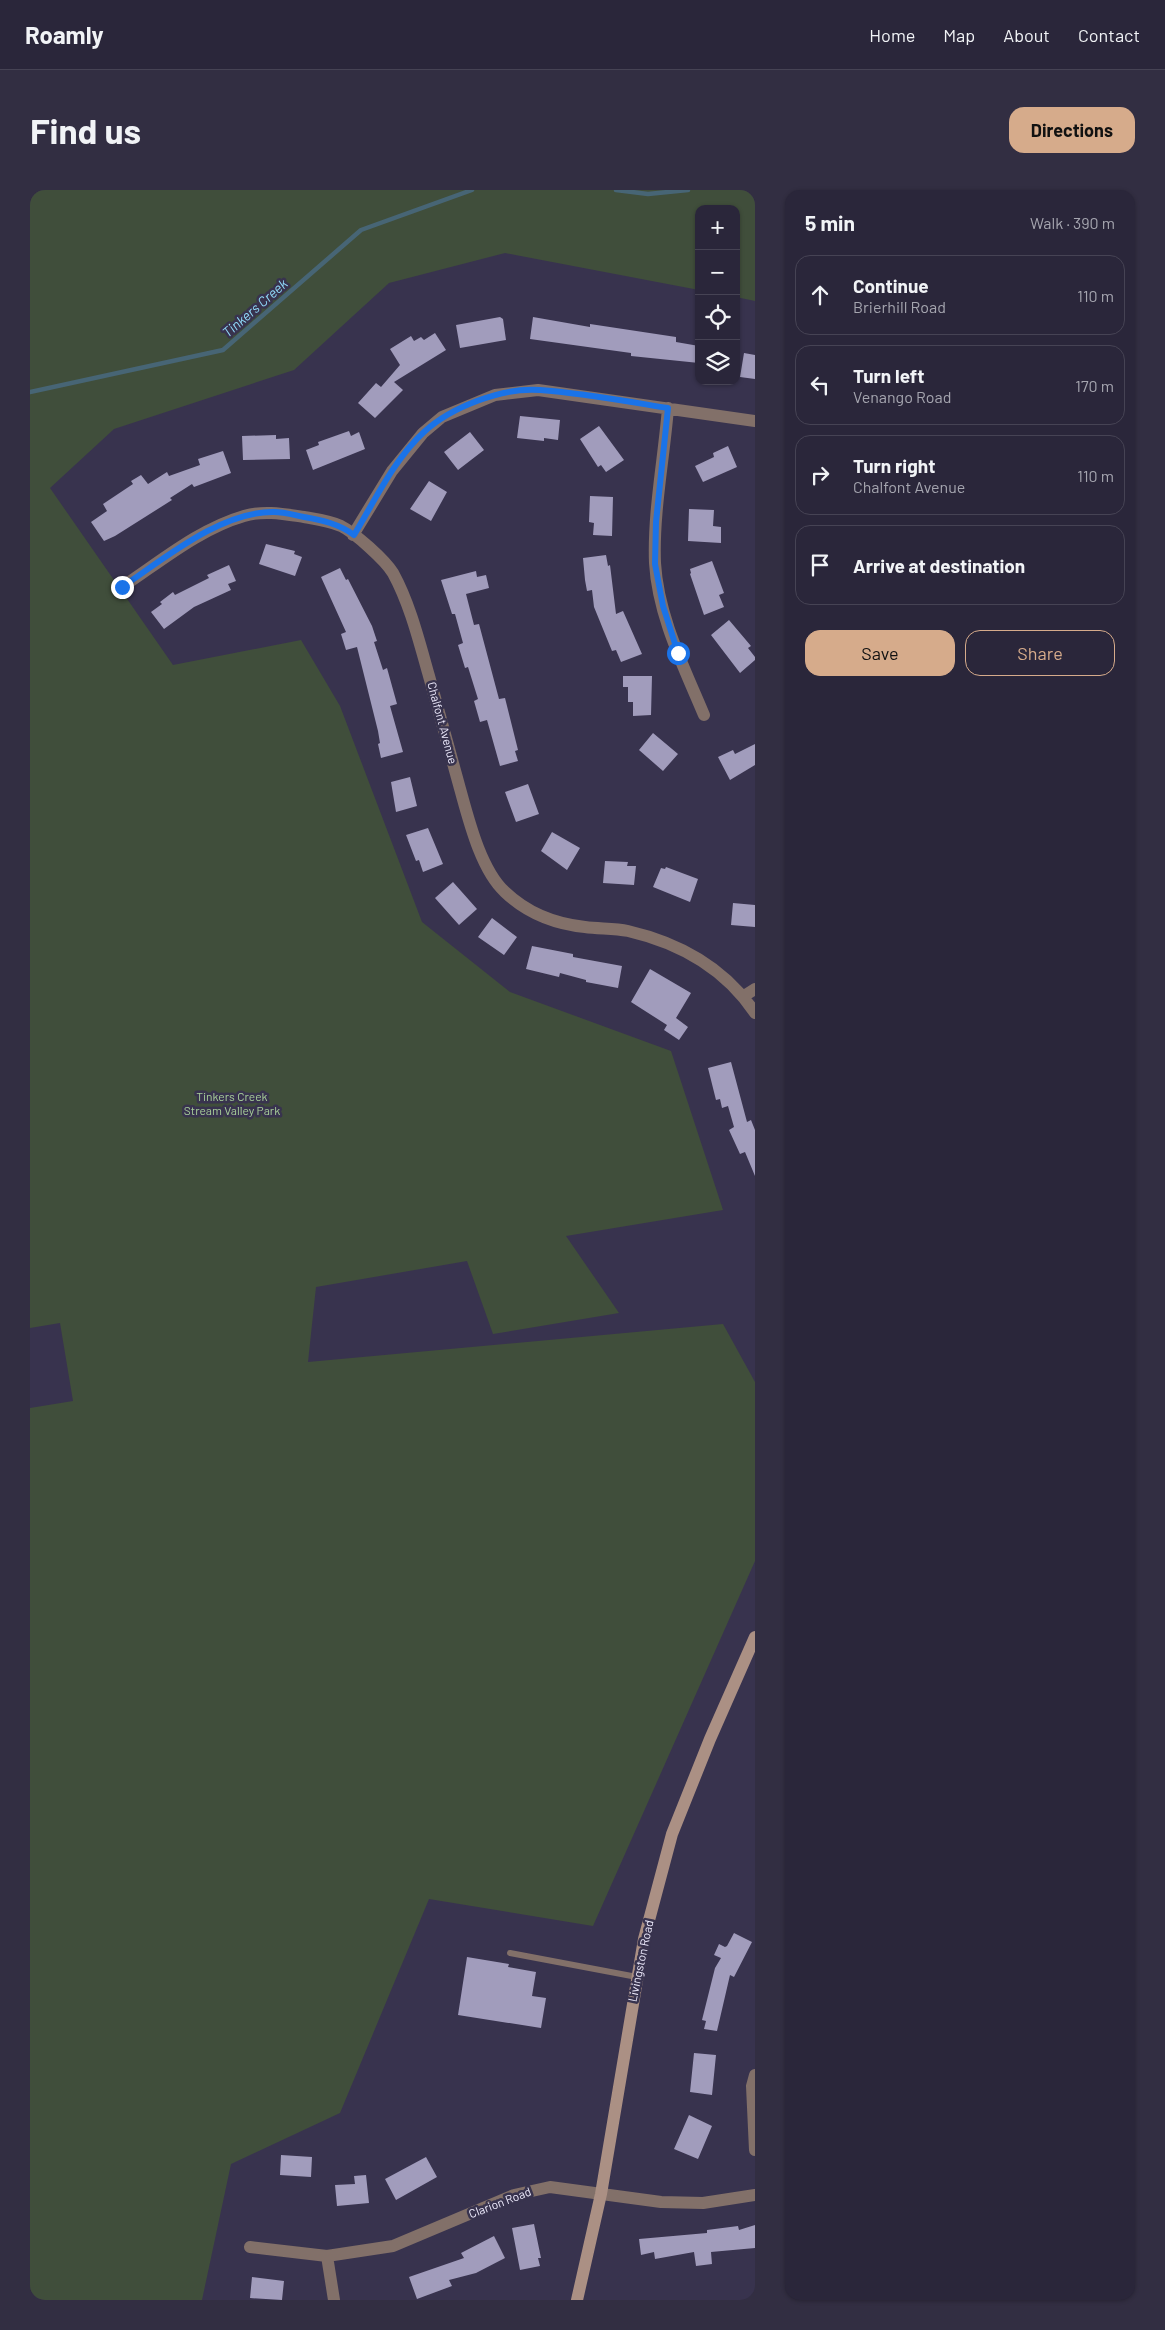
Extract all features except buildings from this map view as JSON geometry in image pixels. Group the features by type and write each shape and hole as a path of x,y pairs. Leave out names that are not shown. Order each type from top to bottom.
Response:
{"main road":[{"name":"Livingston Road","path":"577,2300 601,2194 644,1939 672,1834 755,1637"}],"street":[{"path":"354,535 392,472 423,433 442,417 495,395 538,390 755,421"},
{"path":"668,408 656,522 655,564 663,606 678,653 704,715"},
{"name":"Chalfont Avenue","path":"122,587 185,545 220,525 245,516 274,512 315,519 342,527 354,535 392,572 408,608 420,642 468,814 486,862 503,890 531,912 570,926 626,931 689,952 712,966 744,996 755,1013"},
{"path":"744,996 755,989"},
{"path":"755,2075 752,2095 755,2150"},
{"name":"Clarion Road","path":"250,2247 327,2256 364,2251 408,2241 514,2194 534,2189 571,2188 661,2202 703,2203 755,2195"},
{"path":"327,2256 334,2300"}],"lane":[{"path":"510,1954 637,1977"}],"green space":[{"name":"Tinkers Creek Stream Valley Park","path":"30,190 755,190 755,301 740,298 740,205 695,205 695,289 505,253 389,283 294,370 114,429 50,488 173,665 301,640 340,706 422,922 510,992 671,1051 723,1210 566,1236 619,1313 493,1334 467,1261 316,1287 308,1362 723,1324 755,1382 755,1561 593,1926 429,1899 340,2113 231,2164 202,2300 30,2300 30,1408 73,1401 60,1323 30,1328"}],"waterway":[{"name":"Tinkers Creek","path":"30,392 223,350 361,230 472,190"},
{"name":"Tinkers Creek","path":"616,190 648,194 688,190"}],"route":[{"path":"122,587 185,545 220,525 245,516 274,512 315,519 342,527 354,535 392,472 423,433 442,417 495,395 538,390 550,391 668,408 656,522 655,564 663,606 678,653"}]}
